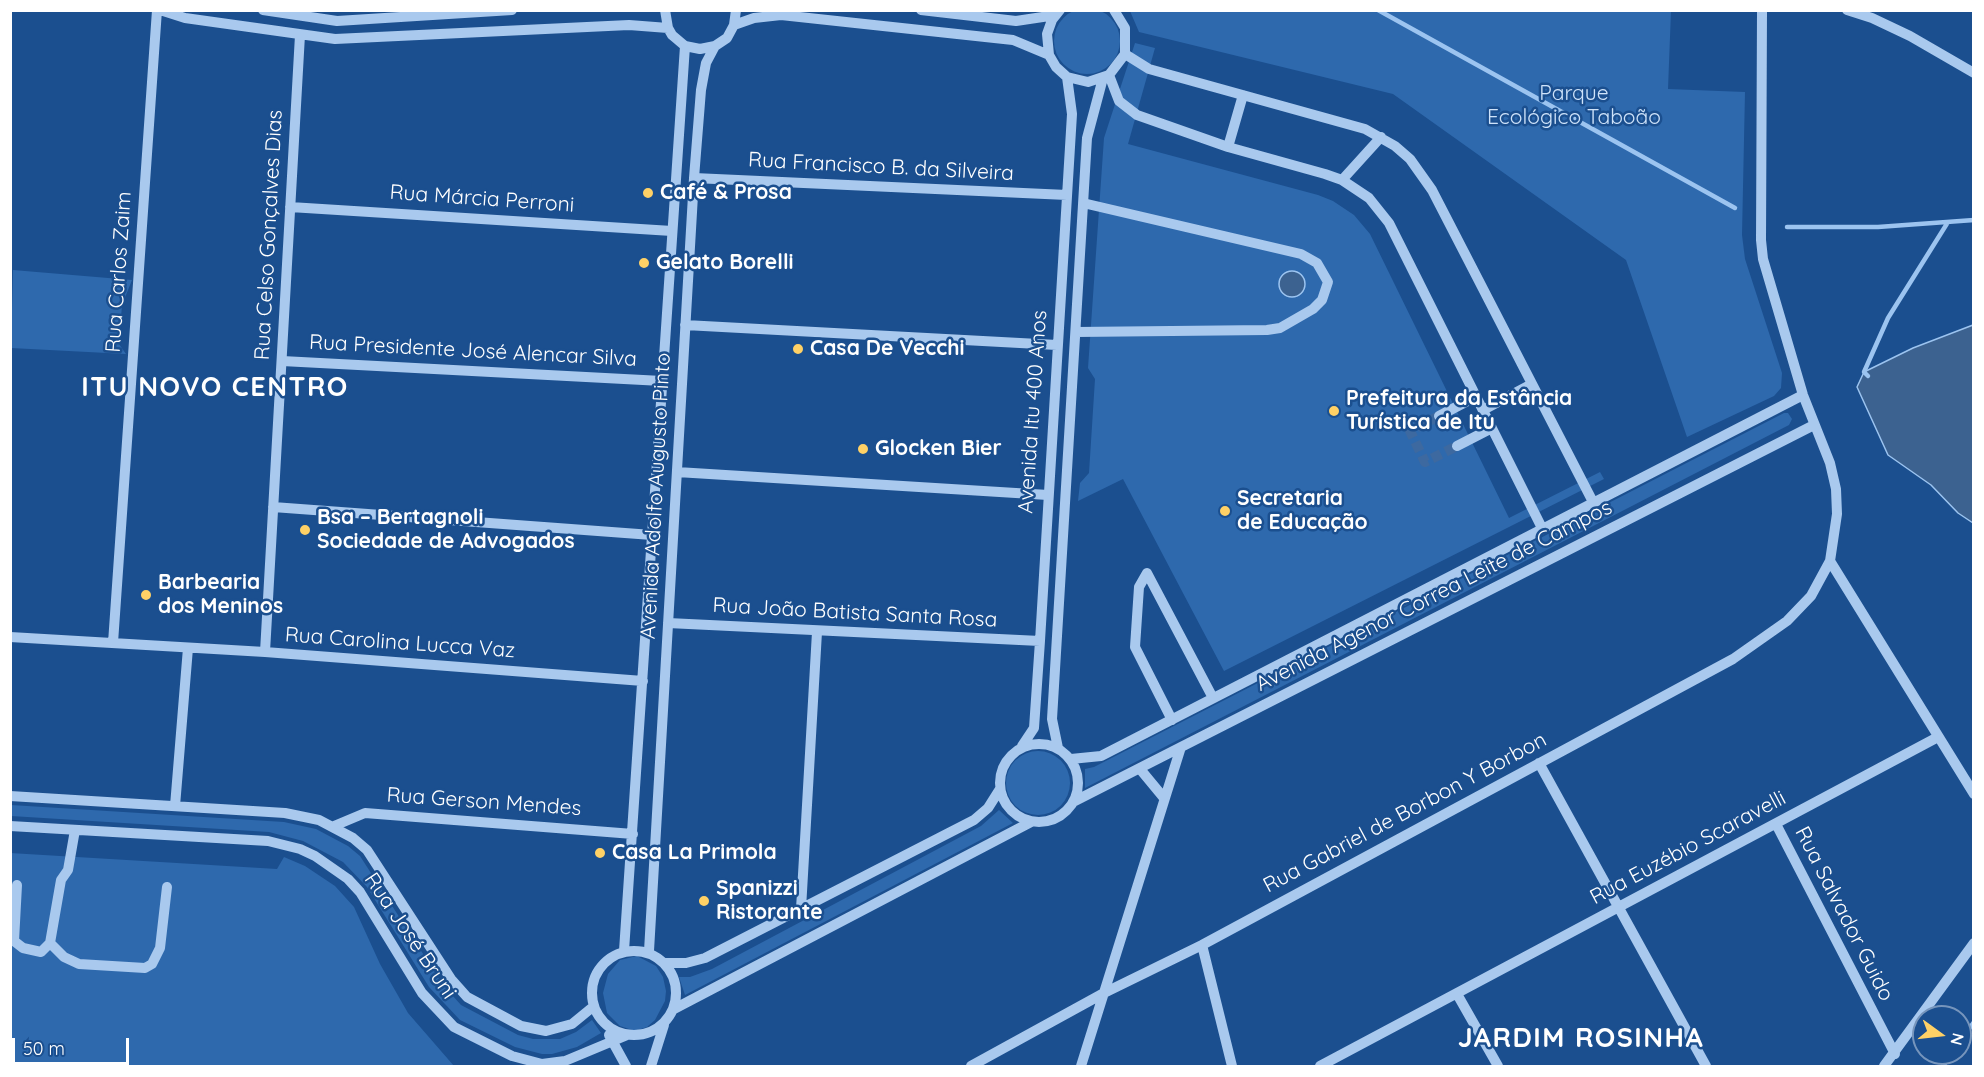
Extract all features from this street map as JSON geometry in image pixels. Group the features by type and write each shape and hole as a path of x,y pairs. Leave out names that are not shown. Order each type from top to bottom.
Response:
{"street":[{"path":"159,10 184,18 335,39 629,25 668,28"},
{"name":"Rua Carlos Zaim","path":"113,643 159,10"},
{"path":"263,10 337,21 512,10"},
{"path":"665,10 668,28 685,46 700,49 715,46 727,38 734,25 736,10"},
{"path":"921,10 1016,21 1058,13"},
{"path":"1762,10 1761,240 1768,276 1803,395 1830,464 1836,489 1838,514 1830,561 1974,794"},
{"path":"1847,10 1872,18 1910,36 1974,74"},
{"path":"1058,13 1047,34 1049,55 1056,67 1067,76 1081,81 1106,77 1125,54 1125,28 1115,11"},
{"path":"734,25 767,15 781,15 1013,40 1049,55"},
{"name":"Rua Celso Gonçalves Dias","path":"265,652 300,35"},
{"name":"Avenida Adolfo Augusto Pinto","path":"624,951 685,46"},
{"name":"Avenida Adolfo Augusto Pinto","path":"649,951 694,178 701,90 706,63 715,46"},
{"path":"1125,54 1149,69 1349,124 1381,137 1410,159 1432,190 1593,502"},
{"name":"Avenida Itu 400 Anos","path":"1022,746 1034,728 1040,641 1072,114 1067,76"},
{"path":"1106,77 1119,102 1137,115 1228,147 1342,180 1369,198 1381,210 1542,528"},
{"name":"Avenida Itu 400 Anos","path":"1058,748 1052,718 1083,203 1089,124 1106,77"},
{"path":"1228,147 1242,95"},
{"path":"1342,180 1381,137"},
{"name":"Rua Francisco B. da Silveira","path":"694,178 1067,195"},
{"path":"1076,332 1280,328 1313,309 1322,300 1328,282 1317,263 1301,254 1083,203"},
{"name":"Rua Márcia Perroni","path":"290,207 672,231"},
{"path":"685,325 1057,345"},
{"name":"Rua Presidente José Alencar Silva","path":"282,361 662,381"},
{"path":"1483,410 1532,384"},
{"name":"Avenida Agenor Correa Leite de Campos","path":"1071,759 1101,756 1803,395"},
{"path":"1439,416 1477,396"},
{"name":"Avenida Agenor Correa Leite de Campos","path":"1073,802 1814,425"},
{"path":"1457,446 1492,428"},
{"path":"677,472 1048,495"},
{"path":"273,507 652,534"},
{"name":"Rua Gabriel de Borbon Y Borbon","path":"971,1066 1104,993 1202,945 1733,659 1787,621 1810,596 1830,561"},
{"path":"1172,720 1135,647 1139,587 1147,573 1212,699"},
{"name":"Rua João Batista Santa Rosa","path":"668,623 1040,641"},
{"path":"801,909 817,632"},
{"name":"Rua Carolina Lucca Vaz","path":"10,637 265,652 643,681"},
{"path":"175,806 188,648"},
{"name":"Rua Euzébio Scaravelli","path":"1320,1066 1938,737"},
{"path":"666,963 686,963 705,958 974,820 988,808 1000,789 1002,769 1006,760 1022,746 1041,743 1058,748 1071,759 1078,776 1073,802 1054,819 1031,822 674,1008"},
{"path":"1081,1066 1181,747"},
{"path":"1539,763 1706,1066"},
{"path":"1140,769 1164,798"},
{"path":"1000,789 1010,810 1031,822"},
{"name":"Rua José Bruni","path":"10,796 293,814 334,826 353,838 377,863 451,979 467,997 521,1026 546,1031 558,1030 572,1024 594,1006"},
{"name":"Rua Gerson Mendes","path":"334,826 365,813 633,834"},
{"name":"Rua Salvador Guido","path":"1776,824 1895,1054"},
{"name":"Rua José Bruni","path":"10,826 268,841 300,849 315,856 348,879 360,892 426,999 454,1028 512,1056 542,1064 565,1061 625,1036"},
{"path":"17,885 14,940 23,948 41,952 50,943 61,880 68,870 75,830"},
{"path":"50,943 64,957 80,964 145,968 152,964 160,948 167,887"},
{"path":"1884,1066 1974,943"},
{"path":"1202,945 1232,1066"},
{"path":"626,1066 594,1006 594,981 600,968 611,957 624,951 649,951 666,963 674,985 674,1008 664,1025 651,1066"},
{"path":"1456,994 1498,1066"},
{"path":"604,1024 625,1036 648,1033 664,1025"}],"green space":[{"path":"1087,8 1100,10 1115,23 1120,41 1118,54 1105,69 1087,74 1074,72 1059,59 1054,41 1056,28 1069,13"},
{"name":"Parque Ecológico Taboão","path":"1130,11 1671,11 1668,89 1745,92 1742,235 1745,259 1782,373 1781,388 1774,396 1687,437 1626,260 1393,94 1139,32"},
{"path":"1135,43 1155,48 1128,144 1318,195 1333,201 1354,215 1370,234 1509,518 1600,472 1604,479 1224,671 1123,479 1078,501 1080,483 1089,473 1095,379 1088,368 1104,138"},
{"path":"13,270 132,280 122,305 119,344 126,354 11,348"},
{"path":"1784,413 1788,413 1792,419 1789,425 1085,788 1085,769 1094,767"},
{"path":"1038,751 1056,757 1064,765 1070,783 1064,801 1056,809 1038,815 1020,809 1012,801 1006,783 1012,765 1020,757"},
{"path":"11,805 284,822 316,829 348,846 360,856 443,985 461,1005 518,1035 533,1039 560,1039 576,1032 592,1020 601,1033 577,1047 552,1054 542,1054 515,1047 460,1020 429,987 367,887 343,862 303,841 269,832 11,816"},
{"path":"999,810 1013,823 685,995 679,977 690,977 712,969 981,826"},
{"path":"10,853 277,869 284,857 305,866 335,886 354,907 380,964 408,1013 454,1066 11,1066"},
{"path":"637,956 656,966 663,977 666,991 665,1001 655,1020 647,1027 635,1031 620,1026 607,1013 603,993 608,974 620,960"}],"shaded area":[{"path":"1292,271 1301,275 1305,284 1301,293 1292,297 1283,293 1279,284 1283,275"},
{"path":"1974,325 1973,523 1958,513 1931,485 1888,455 1857,387 1864,372 1913,348"}],"waterway":[{"path":"1378,10 1735,208"},
{"path":"1787,227 1878,227 1974,220"},
{"path":"1868,376 1864,372 1888,318 1948,222"}],"tunnel":[{"path":"1439,416 1410,431 1425,462 1457,446"}],"place":[{"name":"Café & Prosa","path":"648,193"},
{"name":"Gelato Borelli","path":"644,263"},
{"name":"Casa De Vecchi","path":"798,349"},
{"name":"Prefeitura da Estância Turística de Itu","path":"1334,411"},
{"name":"Glocken Bier","path":"863,449"},
{"name":"Secretaria de Educação","path":"1225,511"},
{"name":"Bsa – Bertagnoli Sociedade de Advogados","path":"305,530"},
{"name":"Barbearia dos Meninos","path":"146,595"},
{"name":"Casa La Primola","path":"600,853"},
{"name":"Spanizzi Ristorante","path":"704,901"}],"district":[{"name":"ITU NOVO CENTRO","path":"215,388"},
{"name":"JARDIM ROSINHA","path":"1581,1039"}]}
